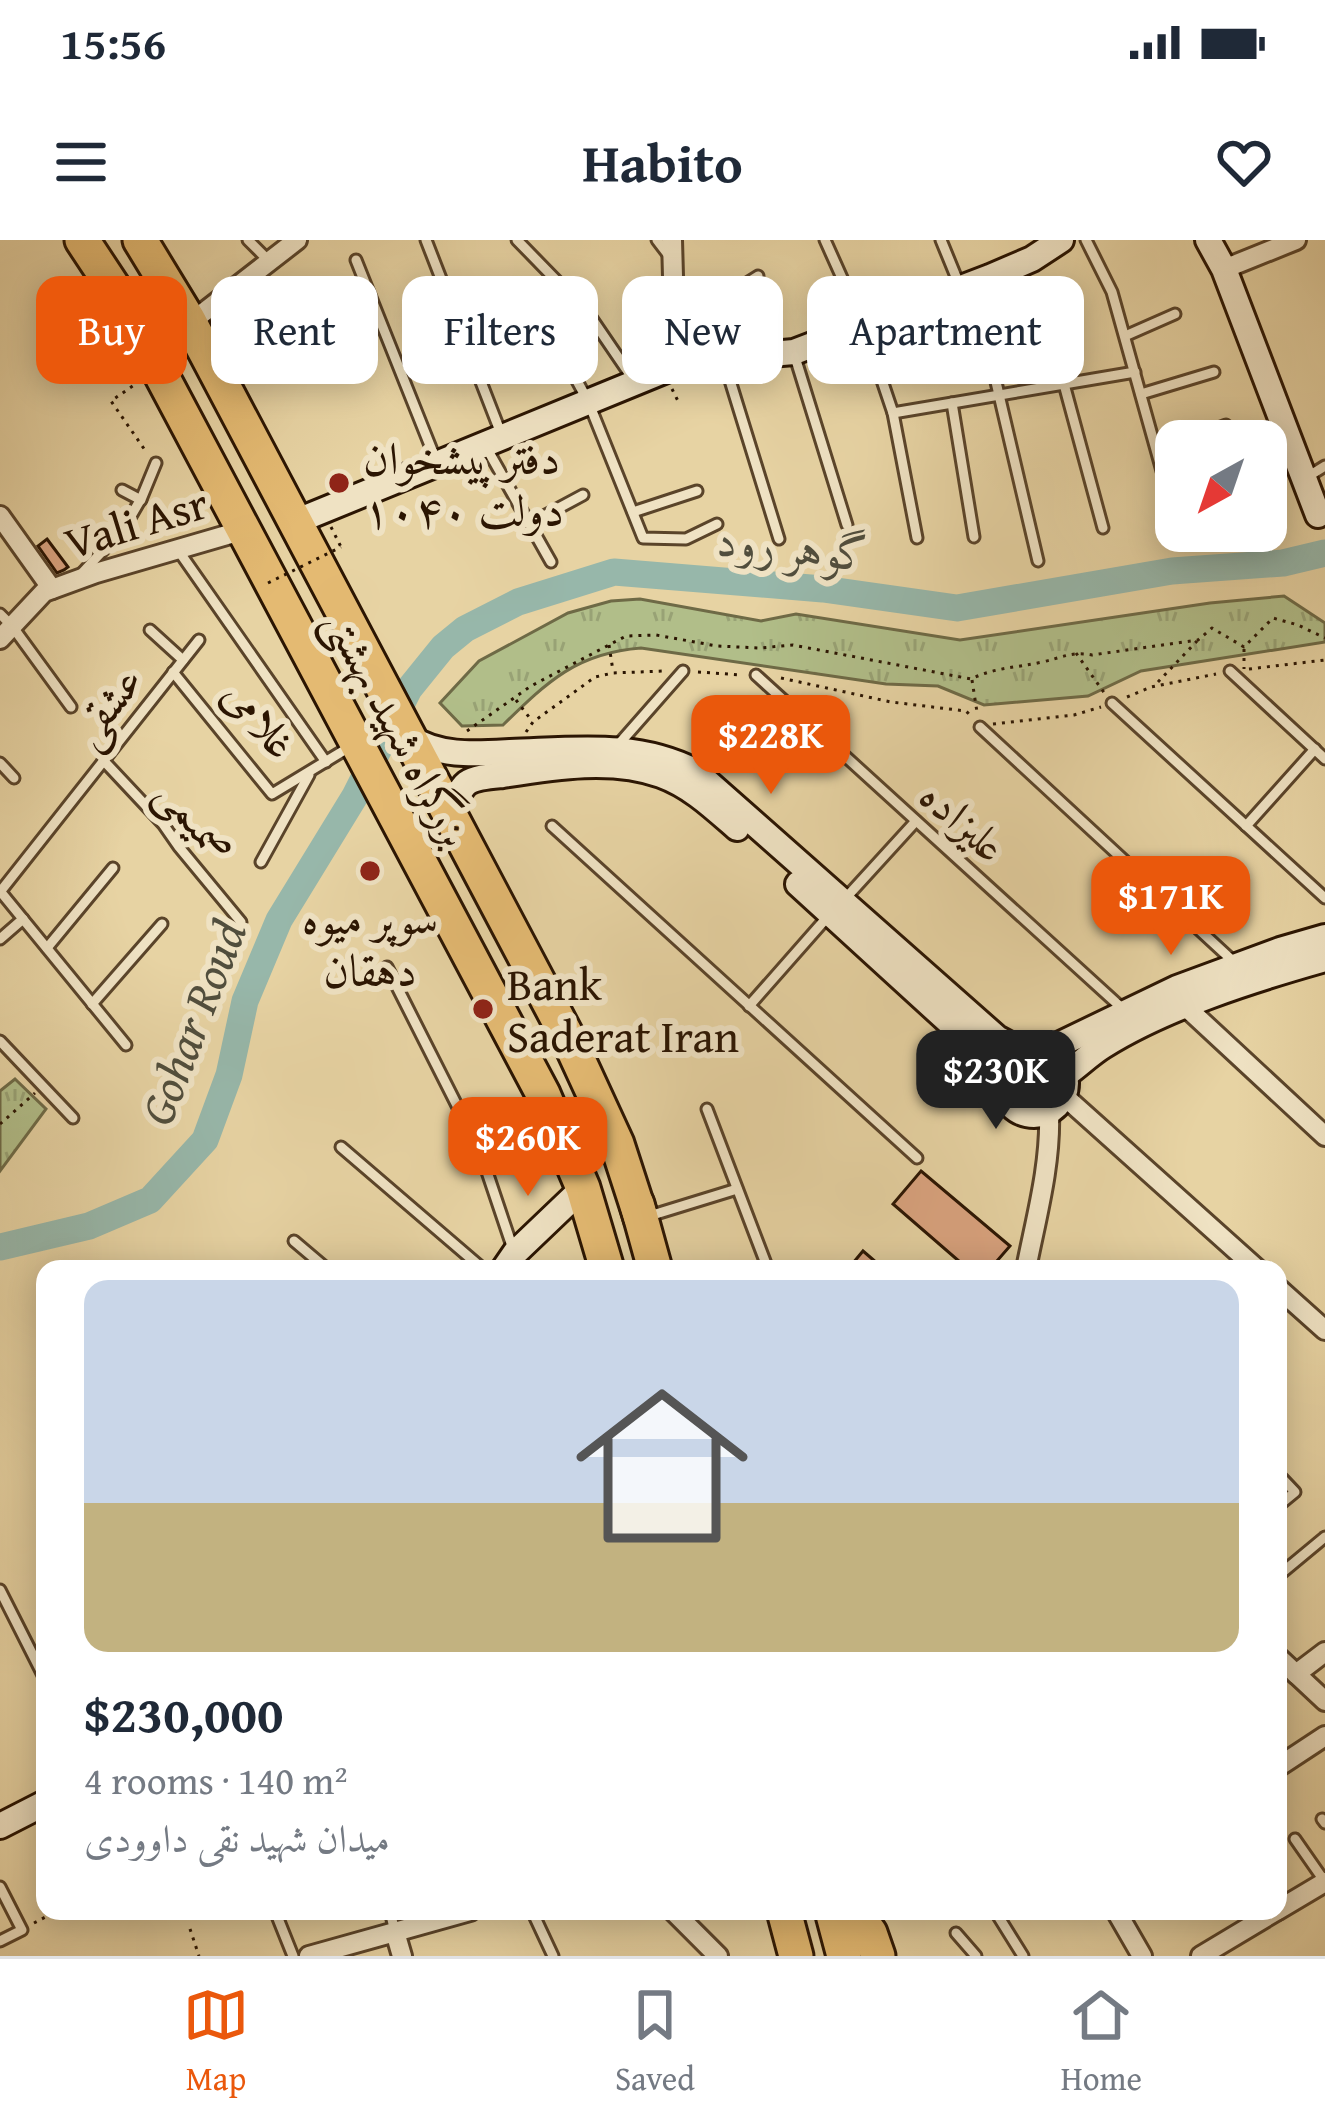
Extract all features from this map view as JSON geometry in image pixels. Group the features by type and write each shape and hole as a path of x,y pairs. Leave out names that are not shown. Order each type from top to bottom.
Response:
{"highway":[{"name":"بزرگراه شهید بهشتی","path":"82,240 130,262 190,323 375,673 437,751 451,817 596,1094 617,1144 653,1260"},
{"path":"99,240 130,262 171,328 231,400"},
{"name":"بزرگراه شهید بهشتی","path":"166,384 350,742 403,831 543,1094 583,1188 604,1260"},
{"path":"773,1920 774,1956"},
{"path":"786,1920 796,1956"},
{"path":"834,1920 844,1956"},
{"path":"861,1920 878,1956"}],"street":[{"path":"190,323 297,240"},
{"path":"991,276 1032,259 1061,240"},
{"path":"1208,240 1308,466 1318,515"},
{"path":"1224,269 1296,240"},
{"path":"783,353 807,347"},
{"path":"295,522 630,384"},
{"path":"0,516 52,589"},
{"name":"Vali Asr","path":"4,626 44,592 244,530"},
{"path":"437,751 615,749 674,760 696,772 1002,1075"},
{"path":"437,751 446,772 458,784 533,770 591,766 655,772 683,784 997,1038 1061,1065 1032,1260"},
{"path":"451,817 466,783"},
{"path":"1325,937 1241,976 1102,1046 1059,1094 1028,1115 1018,1112 1004,1096 1006,1065 1177,988 1241,976 1325,959"},
{"path":"1186,1007 1325,1136"},
{"path":"1059,1094 1247,1260"},
{"path":"510,1260 583,1188"},
{"path":"1287,1296 1325,1330"},
{"path":"1296,1674 1325,1652"},
{"path":"1287,1666 1325,1701"},
{"path":"1287,1761 1325,1736"},
{"path":"0,1826 36,1808"},
{"path":"1287,1904 1325,1882"},
{"path":"309,1956 438,1920"},
{"path":"684,1920 718,1956"},
{"path":"1121,1920 1142,1956"},
{"path":"1210,1954 1262,1920"},
{"path":"395,1932 402,1956"}],"lane":[{"path":"248,240 269,261"},
{"path":"426,240 440,276"},
{"path":"518,240 588,313 622,363"},
{"path":"657,240 671,249"},
{"path":"825,240 841,276"},
{"path":"941,240 961,276"},
{"path":"1086,240 1112,292 1155,441"},
{"path":"356,260 437,463"},
{"path":"1124,336 1175,314"},
{"path":"794,352 847,525"},
{"path":"1084,380 1135,372"},
{"path":"1141,394 1214,372"},
{"path":"479,384 493,440 551,562"},
{"path":"579,384 643,538 686,539 717,524"},
{"path":"731,384 778,539"},
{"path":"883,384 917,538"},
{"path":"996,384 1038,561"},
{"path":"893,413 1060,384"},
{"path":"1066,384 1103,528"},
{"path":"952,403 974,537"},
{"path":"75,580 124,529 156,463"},
{"path":"122,490 141,500"},
{"path":"633,512 697,491"},
{"path":"529,524 583,495"},
{"path":"178,549 326,762"},
{"path":"4,626 71,707"},
{"path":"150,629 183,660"},
{"name":"عشقی","path":"0,891 200,640"},
{"path":"615,749 683,670"},
{"path":"1230,671 1325,759"},
{"name":"غلامی","path":"172,672 272,794 350,742"},
{"name":"علیزاده","path":"756,675 1128,1013"},
{"path":"1112,704 1325,898"},
{"path":"980,727 1241,976"},
{"path":"1246,826 1315,749"},
{"name":"صمیمی","path":"103,760 163,824 241,922"},
{"path":"0,763 14,778"},
{"path":"261,862 311,771"},
{"path":"749,1006 916,820"},
{"path":"552,826 917,1157"},
{"path":"47,948 113,868"},
{"path":"0,891 126,1046"},
{"path":"0,939 23,919"},
{"path":"92,1004 162,924"},
{"path":"387,967 480,1151 509,1260"},
{"path":"0,1041 73,1118"},
{"path":"707,1109 765,1260"},
{"path":"341,1147 473,1260"},
{"path":"639,1211 737,1189"},
{"path":"294,1240 317,1260"},
{"path":"1287,1569 1325,1537"},
{"path":"0,1590 36,1661"},
{"path":"1295,1839 1325,1882"},
{"path":"0,1887 22,1930 0,1941"},
{"path":"279,1920 293,1956"},
{"path":"392,1920 395,1932"},
{"path":"536,1920 553,1956"},
{"path":"1001,1920 1023,1956"},
{"path":"956,1933 976,1956"}],"path":[{"path":"135,384 111,401 156,463"},
{"path":"268,583 340,547 333,530"},
{"path":"1244,669 1244,647 1273,618 1325,638"},
{"path":"1155,686 1212,628 1244,647"},
{"path":"437,751 514,698 626,636 656,635 717,646 793,645 971,679 991,669 1042,662 1075,651 1092,655 1198,640"},
{"path":"609,644 614,673"},
{"path":"1075,651 1112,704"},
{"path":"980,727 1074,715 1155,686 1230,671 1325,660"},
{"path":"511,752 533,722 595,677 614,673 683,670 756,675 891,702 966,711 980,727"},
{"path":"971,679 980,727"},
{"path":"514,698 533,722"},
{"path":"0,1124 44,1085"},
{"path":"22,1930 40,1920"},
{"path":"190,1929 199,1956"}],"green space":[{"path":"1284,596 1325,623 1325,642 1141,671 1088,696 984,705 938,686 886,684 641,648 581,663 503,725 462,726 440,703 479,661 568,613 611,601 640,599 761,621 796,614 960,640"},
{"path":"15,1079 46,1109 0,1171 0,1091"}],"building":[{"path":"47,539 68,567 57,573 38,546"},
{"path":"921,1171 1010,1246 998,1260 958,1260 893,1204"}],"waterway":[{"name":"گوهر رود","path":"0,1247 89,1226 150,1200 205,1140 229,1075 245,1001 279,920 355,796 409,689 443,647 465,629 518,602 614,572 823,589 957,608 1172,571 1283,563 1325,553"}],"place":[{"name":"دفتر پیشخوان دولت ۱۰۴۰","path":"339,483"},
{"name":"سوپر میوه دهقان","path":"370,871"},
{"name":"Bank Saderat Iran","path":"483,1009"}],"water label":[{"name":"Gohar Roud","path":"192,1022"}]}
